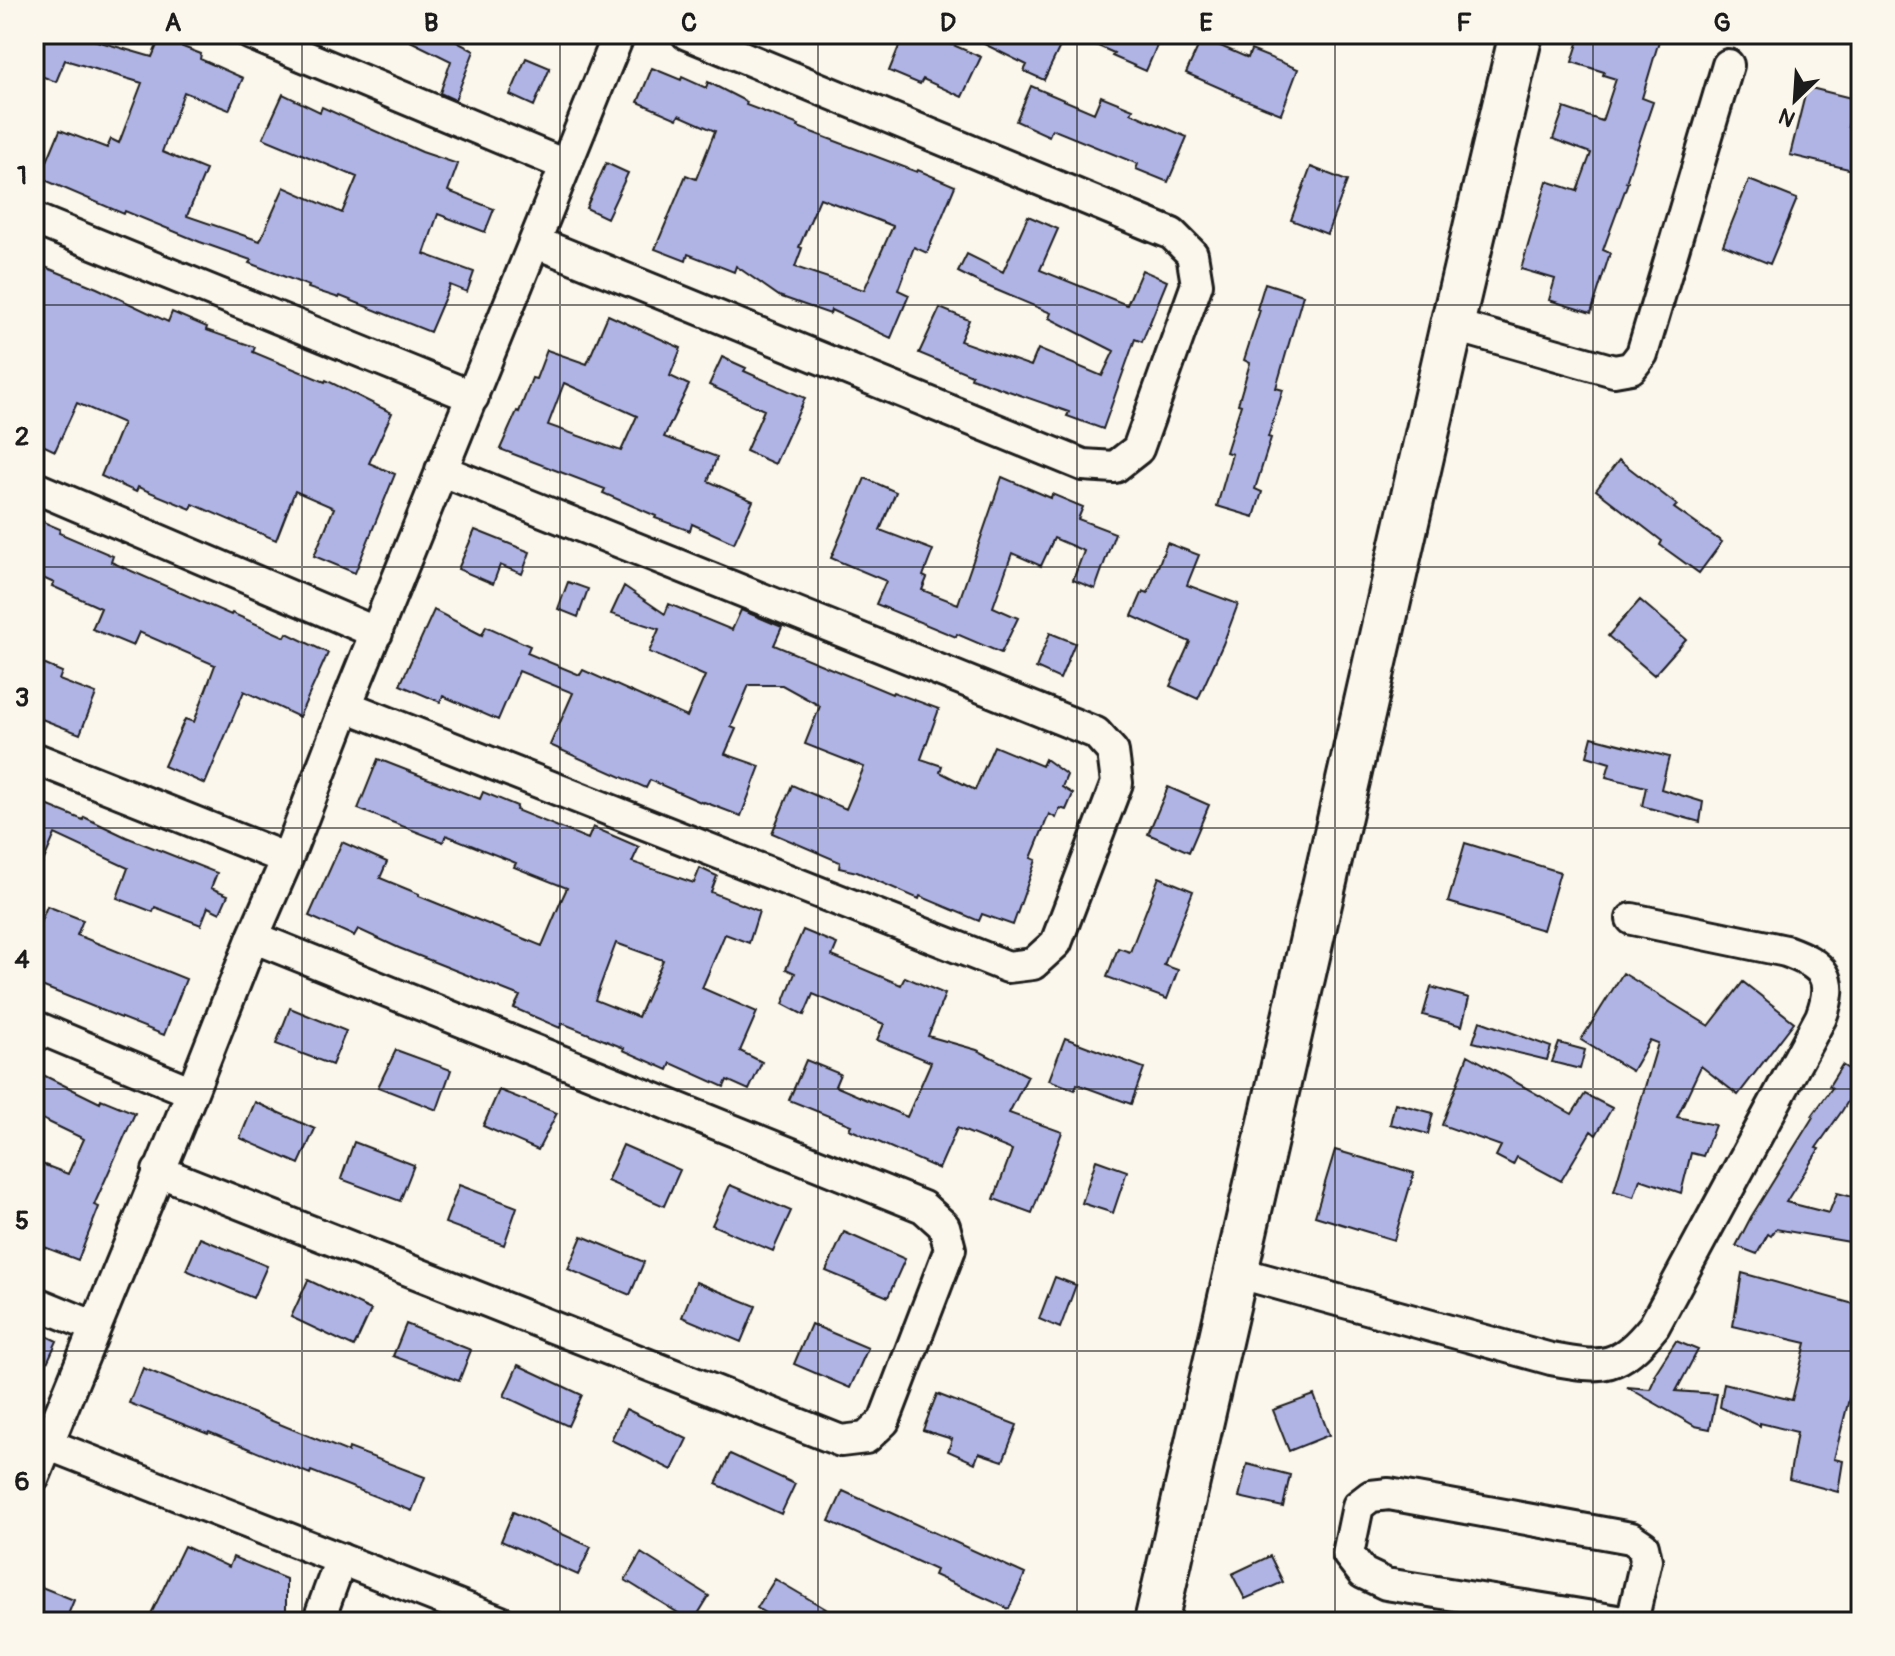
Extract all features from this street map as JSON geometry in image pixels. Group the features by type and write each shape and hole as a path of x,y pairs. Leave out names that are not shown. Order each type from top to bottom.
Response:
{"street":[{"path":"251,34 565,165"},
{"path":"34,1477 619,34"},
{"path":"535,242 1083,465 1115,467 1138,449 1197,284 1192,254 1172,234 687,34"},
{"path":"1156,1622 1521,34"},
{"path":"1452,325 1614,371 1631,368 1642,354 1728,65"},
{"path":"34,219 473,397"},
{"path":"346,706 1008,967 1033,964 1056,943 1117,783 1113,752 1096,733 441,470"},
{"path":"34,487 377,633"},
{"path":"34,758 287,859"},
{"path":"1236,1272 1551,1359 1585,1365 1614,1362 1637,1348 1654,1326 1821,1017 1828,986 1821,970 1807,959 1786,951 1632,919"},
{"path":"158,1171 841,1441 866,1438 884,1421 950,1249 944,1226 923,1207 253,937"},
{"path":"34,1026 192,1092"},
{"path":"34,1302 95,1327"},
{"path":"47,1444 501,1622"},
{"path":"1624,1622 1386,1584 1363,1573 1348,1554 1358,1506 1371,1496 1389,1494 1631,1538 1643,1546 1646,1560 1632,1622"},
{"path":"318,1622 341,1559"}],"building":[{"path":"34,34 73,34 152,57 160,38 201,54 200,59 243,78 229,110 184,92 162,152 206,170 187,216 260,241 284,187 342,213 357,177 263,138 283,94 320,112 322,107 422,152 458,164 448,191 494,209 485,232 438,214 424,254 474,272 467,292 450,285 430,332 340,296 308,288 249,263 251,260 125,211 124,214 40,178 60,130 107,148 111,139 119,143 142,83 65,60 56,82 34,73"},
{"path":"396,34 442,34 474,51 455,100 440,93 451,61"},
{"path":"904,34 928,34 981,57 962,97 923,79 920,84 889,71"},
{"path":"964,34 1066,34 1044,80 1024,71 1027,65"},
{"path":"1071,34 1162,34 1146,71"},
{"path":"1581,34 1615,39 1616,34 1661,34 1642,98 1653,102 1603,250 1610,253 1591,313 1549,300 1555,279 1521,269 1547,181 1577,191 1591,153 1553,139 1564,108 1602,121 1616,79 1572,62"},
{"path":"1202,38 1248,58 1251,50 1298,69 1281,114 1186,73"},
{"path":"526,58 550,68 534,106 510,95"},
{"path":"652,68 706,88 708,82 747,102 746,105 798,127 955,186 927,253 914,247 898,290 909,295 891,338 831,310 830,314 779,296 736,266 734,272 688,254 686,261 655,249 686,175 696,179 715,131 638,102","holes":["820,198 893,226 864,290 795,267 802,248 799,247"]},
{"path":"1031,86 1094,113 1101,96 1133,109 1131,113 1187,137 1168,182 1136,169 1138,164 1052,129 1049,136 1016,121"},
{"path":"1807,87 1855,99 1848,127 1861,130 1861,172 1790,155"},
{"path":"606,163 628,173 607,218 586,208"},
{"path":"1311,167 1347,181 1327,234 1291,220"},
{"path":"1749,180 1797,199 1770,264 1723,245"},
{"path":"1028,216 1058,229 1040,270 1127,305 1142,270 1167,281 1142,342 1135,339 1103,429 1067,416 1069,412 971,378 972,375 919,353 940,308 969,320 960,341 1031,366 1038,349 1102,376 1114,351 1049,318 1051,313 958,272 967,254 1003,272"},
{"path":"45,267 168,322 172,312 207,327 206,330 255,347 253,352 326,380 392,413 369,463 395,474 355,573 314,556 334,508 295,491 276,540 193,504 191,509 138,487 136,492 101,476 123,423 77,403 55,451 34,441 34,294"},
{"path":"1265,283 1303,295 1276,388 1283,390 1255,489 1262,492 1254,517 1217,506 1232,454 1226,452 1250,363 1244,360"},
{"path":"608,315 681,348 670,376 689,385 664,437 717,457 708,481 753,501 734,543 692,524 690,531 655,518 603,493 605,489 500,449 532,378 536,379 547,350 587,364","holes":["564,383 637,416 621,451 548,425"]},
{"path":"722,357 746,368 744,371 805,398 775,464 746,451 764,410 709,385"},
{"path":"1619,460 1677,505 1674,508 1722,542 1699,573 1660,545 1662,541 1596,490"},
{"path":"1002,477 1051,498 1052,494 1083,507 1078,519 1115,533 1095,589 1073,580 1084,551 1054,538 1041,566 1012,553 993,607 1018,618 1001,653 876,604 886,581 831,558 865,478 896,492 880,530 933,550 923,576 927,578 922,590 958,604"},
{"path":"34,518 60,529 59,533 113,556 111,562 285,637 287,633 328,653 299,717 244,691 205,784 164,766 185,719 194,722 215,665 139,632 133,646 92,629 101,608 52,586 54,583 34,574"},
{"path":"475,530 530,552 522,574 500,565 493,584 458,569"},
{"path":"1167,543 1199,555 1187,585 1238,604 1198,699 1170,686 1190,642 1132,616 1143,591 1148,593"},
{"path":"568,582 588,589 578,617 558,609"},
{"path":"624,586 665,614 669,604 732,630 741,610 782,627 774,645 892,694 939,709 921,759 942,766 940,772 975,790 994,746 1042,766 1045,759 1067,775 1062,787 1073,794 1066,810 1060,808 1056,818 1049,814 1031,858 1036,860 1013,925 982,914 979,921 920,896 919,899 857,872 839,868 840,862 772,833 792,785 846,809 864,767 805,744 820,706 782,685 749,685 731,727 736,729 725,754 760,766 741,816 650,780 646,788 550,745 573,693 519,671 498,720 443,696 440,702 400,685 434,610 482,635 486,626 530,646 527,653 580,675 583,670 687,717 705,676 649,652 659,629 611,614"},
{"path":"1640,600 1686,639 1654,675 1608,636"},
{"path":"1050,633 1075,643 1060,679 1036,668"},
{"path":"34,660 62,672 59,680 96,694 80,734 34,716"},
{"path":"1592,737 1669,757 1661,789 1703,802 1700,822 1642,806 1646,787 1606,777 1610,763 1587,756"},
{"path":"378,759 480,799 483,792 517,806 516,810 588,839 593,827 639,847 632,862 694,883 700,868 717,876 711,892 759,911 749,943 725,934 702,988 757,1012 740,1051 762,1062 749,1090 727,1080 724,1087 671,1063 668,1070 562,1023 560,1028 514,1008 520,996 358,929 354,936 309,916 342,842 387,862 380,878 542,946 567,888 514,867 516,863 446,835 443,842 358,809","holes":["616,943 663,960 638,1017 595,1000"]},
{"path":"1168,787 1209,805 1189,852 1148,834"},
{"path":"34,800 83,820 84,817 217,873 211,888 228,895 220,913 208,907 201,925 155,907 153,912 117,898 128,868 55,834 34,883"},
{"path":"1465,843 1560,872 1543,930 1448,902"},
{"path":"1159,877 1193,891 1164,965 1178,970 1167,999 1107,977 1118,948 1130,952"},
{"path":"47,906 83,920 77,935 186,979 164,1035 34,983 34,938"},
{"path":"803,930 837,944 832,956 901,985 905,977 945,994 928,1036 977,1050 1028,1076 1009,1113 1062,1132 1032,1213 994,1199 1012,1150 957,1128 939,1169 849,1129 851,1125 789,1100 806,1060 840,1074 835,1086 907,1117 931,1062 877,1040 884,1024 813,994 804,1015 783,1004 795,973 786,969"},
{"path":"1623,973 1709,1026 1743,982 1794,1022 1738,1095 1701,1066 1677,1117 1715,1125 1703,1156 1691,1153 1681,1193 1640,1179 1634,1197 1614,1191 1658,1043 1650,1040 1632,1071 1581,1040"},
{"path":"1431,987 1469,998 1462,1026 1423,1015"},
{"path":"290,1008 346,1031 332,1065 276,1044"},
{"path":"1480,1021 1551,1047 1547,1060 1473,1042"},
{"path":"1065,1038 1144,1068 1131,1104 1077,1084 1075,1090 1049,1080"},
{"path":"1559,1043 1585,1050 1580,1069 1552,1062"},
{"path":"396,1050 451,1070 437,1110 378,1087"},
{"path":"1468,1055 1572,1114 1585,1094 1612,1108 1596,1135 1591,1131 1561,1181 1517,1157 1513,1165 1496,1156 1501,1146 1442,1125"},
{"path":"1842,1065 1861,1080 1816,1148 1819,1149 1786,1202 1829,1213 1837,1193 1861,1199 1861,1244 1776,1229 1771,1236 1768,1234 1757,1254 1736,1246 1812,1116 1832,1088 1829,1086"},
{"path":"39,1073 100,1103 101,1099 135,1113 94,1205 99,1207 78,1260 34,1243 34,1161 68,1174 84,1139 34,1115 34,1087"},
{"path":"499,1090 557,1113 538,1150 483,1126"},
{"path":"255,1102 315,1129 299,1164 240,1138"},
{"path":"1395,1103 1433,1113 1428,1134 1390,1124"},
{"path":"354,1142 414,1165 400,1201 341,1179"},
{"path":"623,1145 680,1170 664,1206 607,1181"},
{"path":"1335,1150 1414,1173 1394,1240 1315,1216"},
{"path":"1096,1160 1127,1171 1113,1213 1082,1203"},
{"path":"459,1185 517,1207 504,1245 445,1223"},
{"path":"730,1185 791,1211 773,1251 712,1225"},
{"path":"844,1232 905,1259 888,1297 826,1271"},
{"path":"582,1236 644,1262 630,1295 568,1269"},
{"path":"200,1238 267,1266 253,1298 186,1270"},
{"path":"1742,1273 1861,1306 1861,1394 1851,1391 1834,1459 1843,1461 1838,1492 1789,1479 1797,1432 1760,1423 1760,1426 1720,1407 1724,1383 1792,1400 1806,1343 1733,1326"},
{"path":"1055,1277 1076,1285 1060,1328 1039,1319"},
{"path":"308,1280 371,1310 354,1347 291,1317"},
{"path":"696,1282 756,1306 741,1342 682,1317"},
{"path":"406,1324 471,1350 459,1381 393,1356"},
{"path":"811,1324 868,1348 850,1388 794,1364"},
{"path":"34,1330 57,1341 34,1391"},
{"path":"1676,1341 1698,1350 1676,1391 1717,1394 1710,1429 1695,1426 1627,1387 1650,1389 1654,1375"},
{"path":"518,1365 582,1395 568,1426 504,1396"},
{"path":"143,1368 348,1452 349,1448 425,1477 412,1511 129,1403"},
{"path":"937,1394 1017,1425 1003,1461 979,1453 975,1463 948,1451 952,1439 923,1430"},
{"path":"1314,1395 1329,1435 1289,1451 1273,1410"},
{"path":"626,1409 687,1439 672,1470 611,1440"},
{"path":"730,1454 795,1484 781,1514 716,1484"},
{"path":"1247,1464 1290,1475 1283,1507 1239,1497"},
{"path":"843,1491 1025,1574 1009,1609 934,1575 936,1570 829,1521"},
{"path":"513,1512 591,1547 578,1575 501,1541"},
{"path":"184,1546 229,1567 233,1557 286,1579 286,1622 221,1622 191,1610 185,1622 147,1622"},
{"path":"641,1553 709,1596 693,1622 625,1580"},
{"path":"1270,1556 1283,1582 1245,1599 1232,1574"},
{"path":"775,1579 848,1622 780,1622 757,1608"},
{"path":"34,1584 74,1600 65,1622 34,1622"}]}
